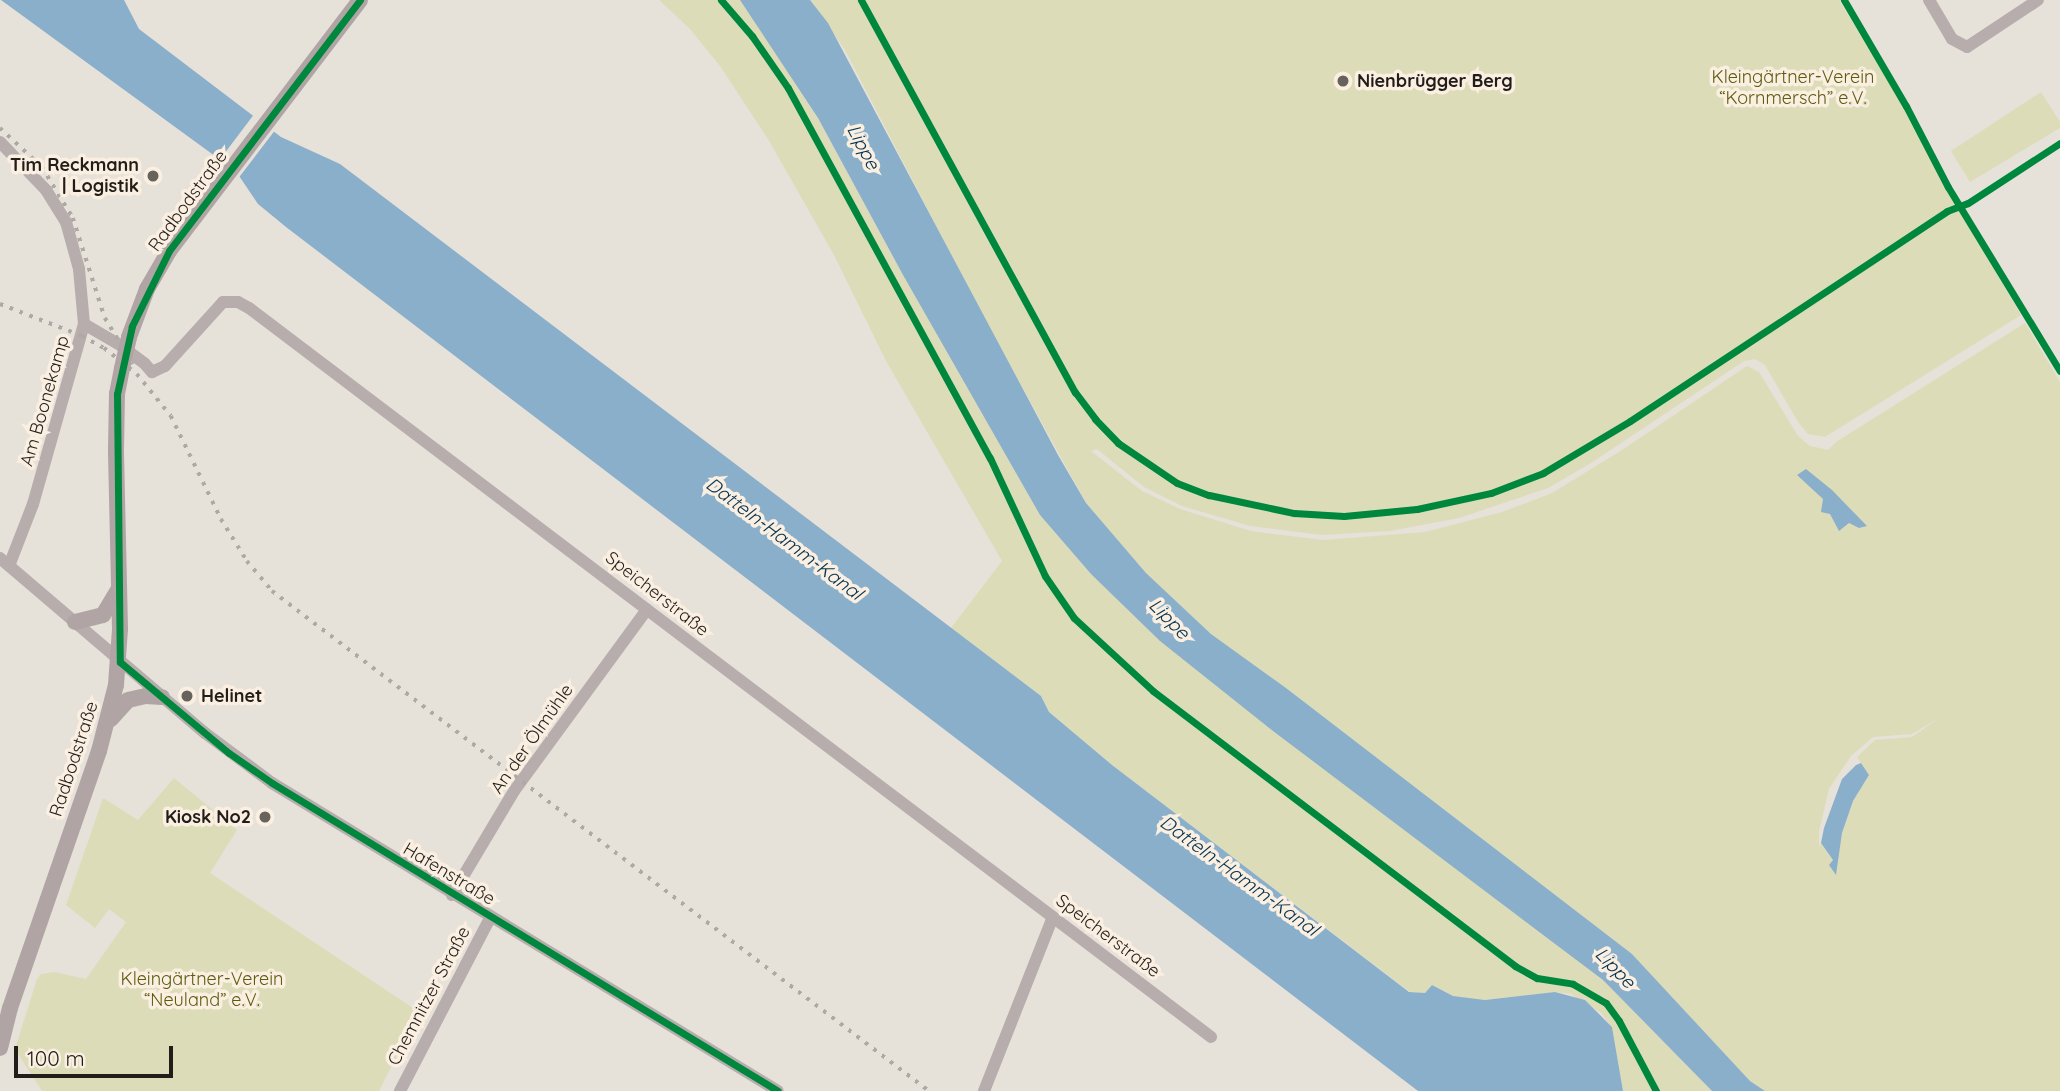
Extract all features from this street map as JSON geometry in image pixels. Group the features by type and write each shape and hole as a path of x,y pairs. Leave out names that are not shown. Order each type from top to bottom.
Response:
{"main road":[{"name":"Radbodstraße","path":"0,1048 5,1007 107,723 120,662 117,394 129,337 166,256 360,0"},
{"path":"75,622 103,615 119,587"},
{"path":"107,723 128,700 146,696 162,697"}],"street":[{"path":"1929,0 1952,39 1962,47 1971,46 2032,2"},
{"name":"Am Boonekamp","path":"0,142 46,190 66,222 79,270 84,324 33,504 5,562"},
{"name":"Speicherstraße","path":"84,324 120,345 152,372 165,366 217,306 223,302 238,302 365,393 1211,1037"},
{"name":"Hafenstraße","path":"5,562 162,697 272,783 778,1091"},
{"name":"An der Ölmühle","path":"452,895 514,792 647,609"},
{"path":"984,1091 1053,916"},
{"name":"Chemnitzer Straße","path":"400,1091 490,918"}],"green space":[{"path":"659,0 740,0 748,10 818,118 903,275 1040,515 1091,574 1603,980 1712,1091 1623,1091 1612,1027 1601,1013 1571,994 1555,992 1485,1000 1453,996 1432,985 1425,993 1410,992 1112,765 1049,712 1041,696 951,628 1002,561 886,361 834,255 768,139 720,66 690,29"},
{"name":"Kleingärtner-Verein “Kornmersch” e.V.","path":"810,0 1839,0 1904,107 1962,215 2021,315 1825,437 1808,434 1798,422 1765,365 1755,359 1744,361 1591,463 1548,488 1459,518 1390,531 1322,535 1250,526 1182,506 1144,487 1097,449 1091,451 1142,491 1180,509 1251,531 1323,540 1425,532 1502,512 1552,493 1622,450 1747,366 1759,372 1798,436 1810,446 1828,450 1836,442 2025,323 2060,382 2060,1091 1765,1091 1750,1081 1632,954 1286,688 1211,634 1146,573 1086,503 976,303 845,50","holes":["1939,718 1912,737 1875,740 1857,757 1869,775 1853,801 1842,833 1835,874 1830,865 1833,860 1821,843 1819,847 1819,831 1829,789 1851,756 1873,737 1912,734"]},
{"path":"2041,92 2060,122 2060,128 1970,182 1951,151"},
{"name":"Kleingärtner-Verein “Neuland” e.V.","path":"174,778 237,830 210,873 419,1012 379,1091 42,1091 15,1049 37,979 41,974 54,972 86,979 126,922 109,909 95,928 66,905 103,798 138,820"}],"water":[{"name":"Datteln-Hamm-Kanal","path":"1,0 124,0 139,29 281,137 340,164 1041,696 1049,712 1112,765 1409,992 1425,993 1432,985 1453,996 1485,1000 1555,992 1585,1000 1612,1027 1623,1091 1418,1091 286,227 258,204 229,161 219,159"},
{"name":"Lippe","path":"740,0 810,0 828,23 1058,455 1086,503 1146,573 1211,634 1286,688 1632,954 1750,1081 1765,1091 1712,1091 1603,980 1273,731 1160,641 1091,574 1040,515 903,275 818,118"},
{"path":"1806,469 1832,490 1867,526 1859,528 1849,523 1839,531 1830,514 1821,512 1823,499 1797,475"},
{"path":"1861,763 1869,775 1853,801 1842,833 1836,875 1829,865 1833,860 1821,843 1824,828 1842,779"}],"pier":[{"path":"255,113 276,129 237,180 227,164 218,162"}],"railway":[{"path":"0,128 42,167 73,218 105,318 133,364"},
{"path":"0,304 82,336 104,348 137,374 171,416 221,519 247,561 272,591 929,1091"}],"cycle path":[{"path":"360,0 169,251 132,326 117,394 120,662 229,753 272,783 778,1091"},
{"path":"721,0 752,36 788,88 990,458 1045,576 1074,618 1153,691 1515,966 1537,978 1573,984 1606,1003 1619,1021 1656,1091"},
{"path":"861,0 1075,392 1095,419 1118,443 1177,483 1209,495 1294,513 1344,516 1417,509 1491,493 1543,473 1630,421 1947,211 1968,203 2060,143"},
{"path":"1844,0 1906,106 1948,187 2060,371"}],"place":[{"name":"Nienbrügger Berg","path":"1343,81"},
{"name":"Tim Reckmann | Logistik","path":"153,176"},
{"name":"Helinet","path":"187,696"},
{"name":"Kiosk No2","path":"265,817"}]}
